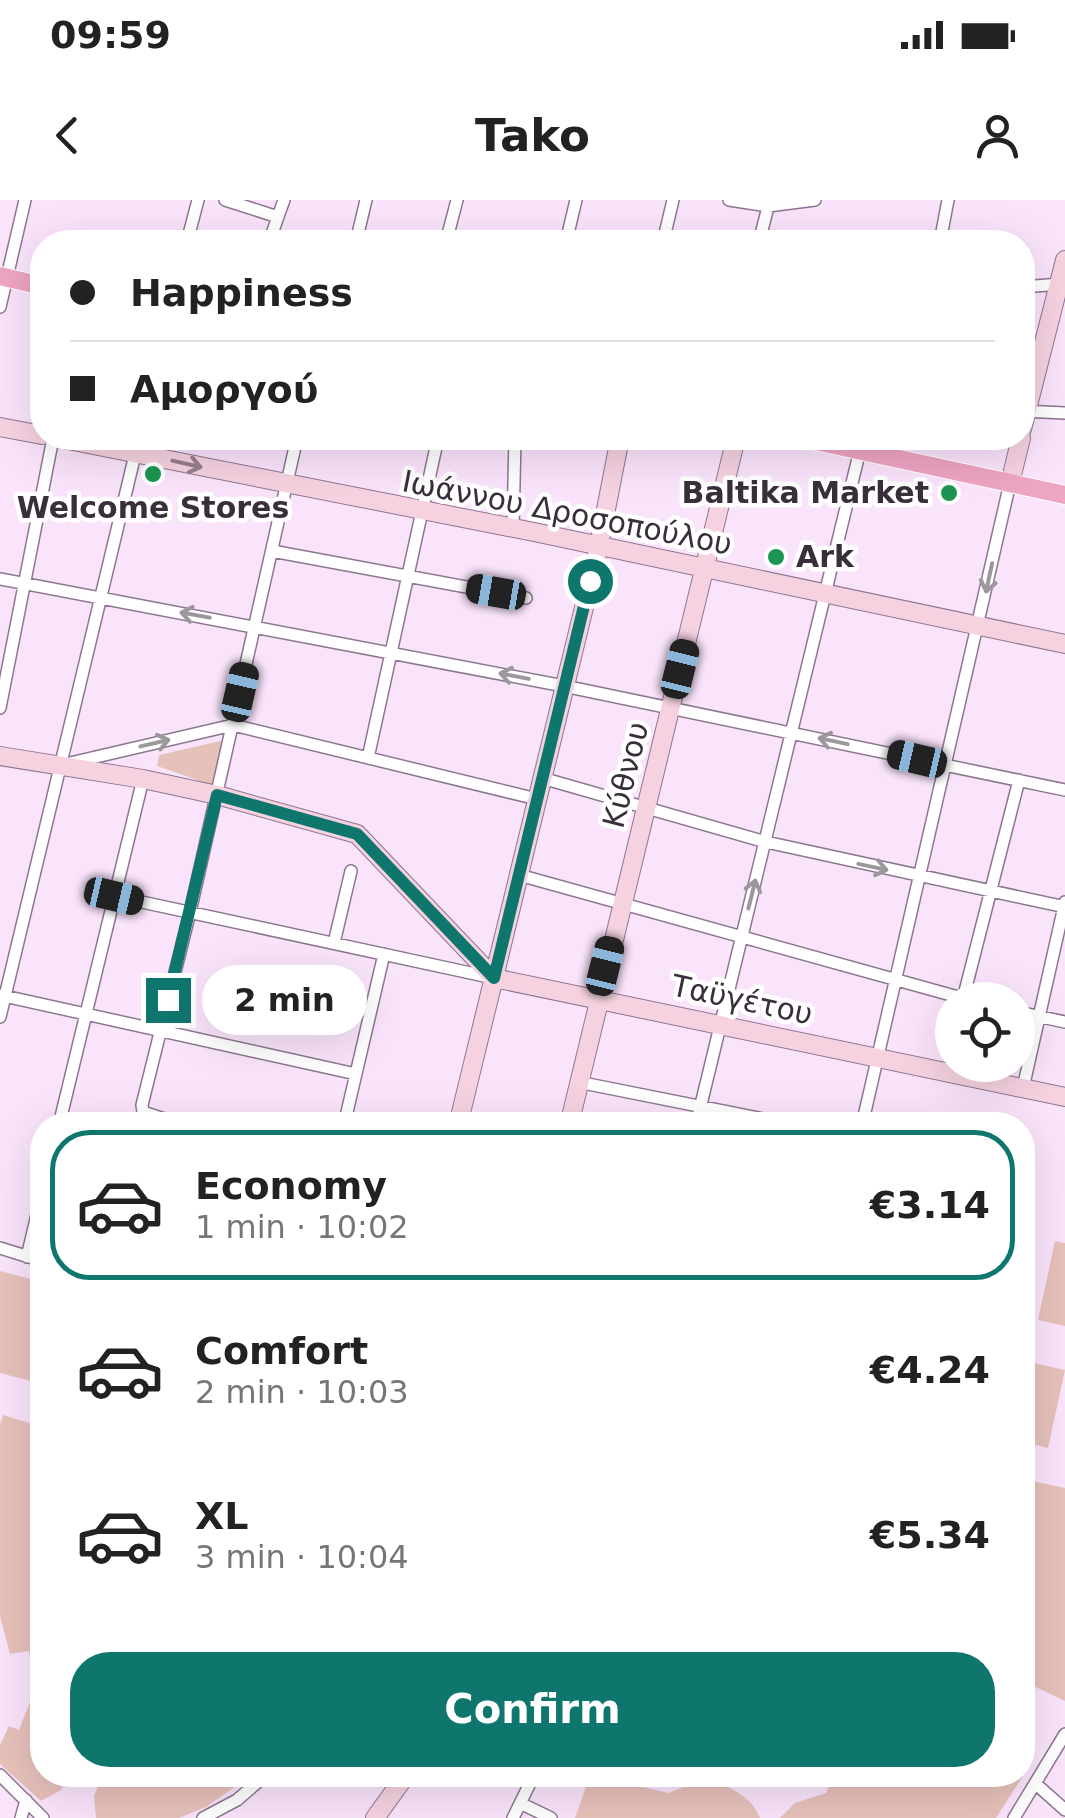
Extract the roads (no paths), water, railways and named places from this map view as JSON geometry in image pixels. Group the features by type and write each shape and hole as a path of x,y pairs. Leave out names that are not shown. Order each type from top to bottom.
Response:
{"main road":[{"path":"3,278 30,284"},
{"path":"860,450 1065,495"}],"street":[{"path":"0,307 3,278 25,200"},
{"path":"190,230 198,200"},
{"path":"225,200 278,216"},
{"path":"273,230 284,200"},
{"path":"359,230 366,200"},
{"path":"449,230 457,200"},
{"path":"569,230 576,200"},
{"path":"666,230 673,200"},
{"path":"729,200 815,200"},
{"path":"942,230 948,200"},
{"path":"762,230 769,203"},
{"path":"1035,378 1065,260"},
{"path":"1035,286 1062,284"},
{"path":"1035,416 1065,413"},
{"path":"0,427 30,433"},
{"path":"0,708 52,450"},
{"path":"0,1017 2,995 137,450"},
{"name":"Ιωάννου Δροσοπούλου","path":"157,450 287,485 513,528 1065,644"},
{"path":"143,1112 295,450"},
{"path":"368,758 435,450"},
{"path":"513,528 516,450"},
{"path":"461,1112 598,546 618,450"},
{"name":"Κύθνου","path":"572,1112 733,450"},
{"path":"699,1112 860,450"},
{"path":"896,458 898,450"},
{"path":"865,1112 948,766 1017,450"},
{"path":"272,551 526,598"},
{"path":"0,579 564,686 1065,790"},
{"path":"60,765 233,725 537,799"},
{"path":"0,756 142,778 357,834 494,978"},
{"path":"62,1112 142,778"},
{"path":"542,778 766,842 1064,905 1023,1088"},
{"path":"970,982 1019,780"},
{"path":"334,943 351,871"},
{"path":"519,874 935,990"},
{"name":"Ταϋγέτου","path":"114,896 1065,1097"},
{"path":"347,1112 384,954"},
{"path":"2,995 356,1074"},
{"path":"1035,1017 1065,1022"},
{"path":"578,1082 722,1112"},
{"path":"27,1257 30,1244"},
{"path":"0,1248 30,1258"},
{"path":"1065,1734 1036,1784 1065,1810"},
{"path":"0,1775 43,1818"},
{"path":"203,1818 252,1787"},
{"path":"375,1818 397,1787"},
{"path":"514,1818 529,1787"},
{"path":"1014,1818 1034,1787"},
{"path":"20,1818 26,1800"},
{"path":"522,1804 551,1818"}],"place":[{"name":"Welcome Stores","path":"153,474"},
{"name":"Baltika Market","path":"949,493"},
{"name":"Ark","path":"776,557"}]}
